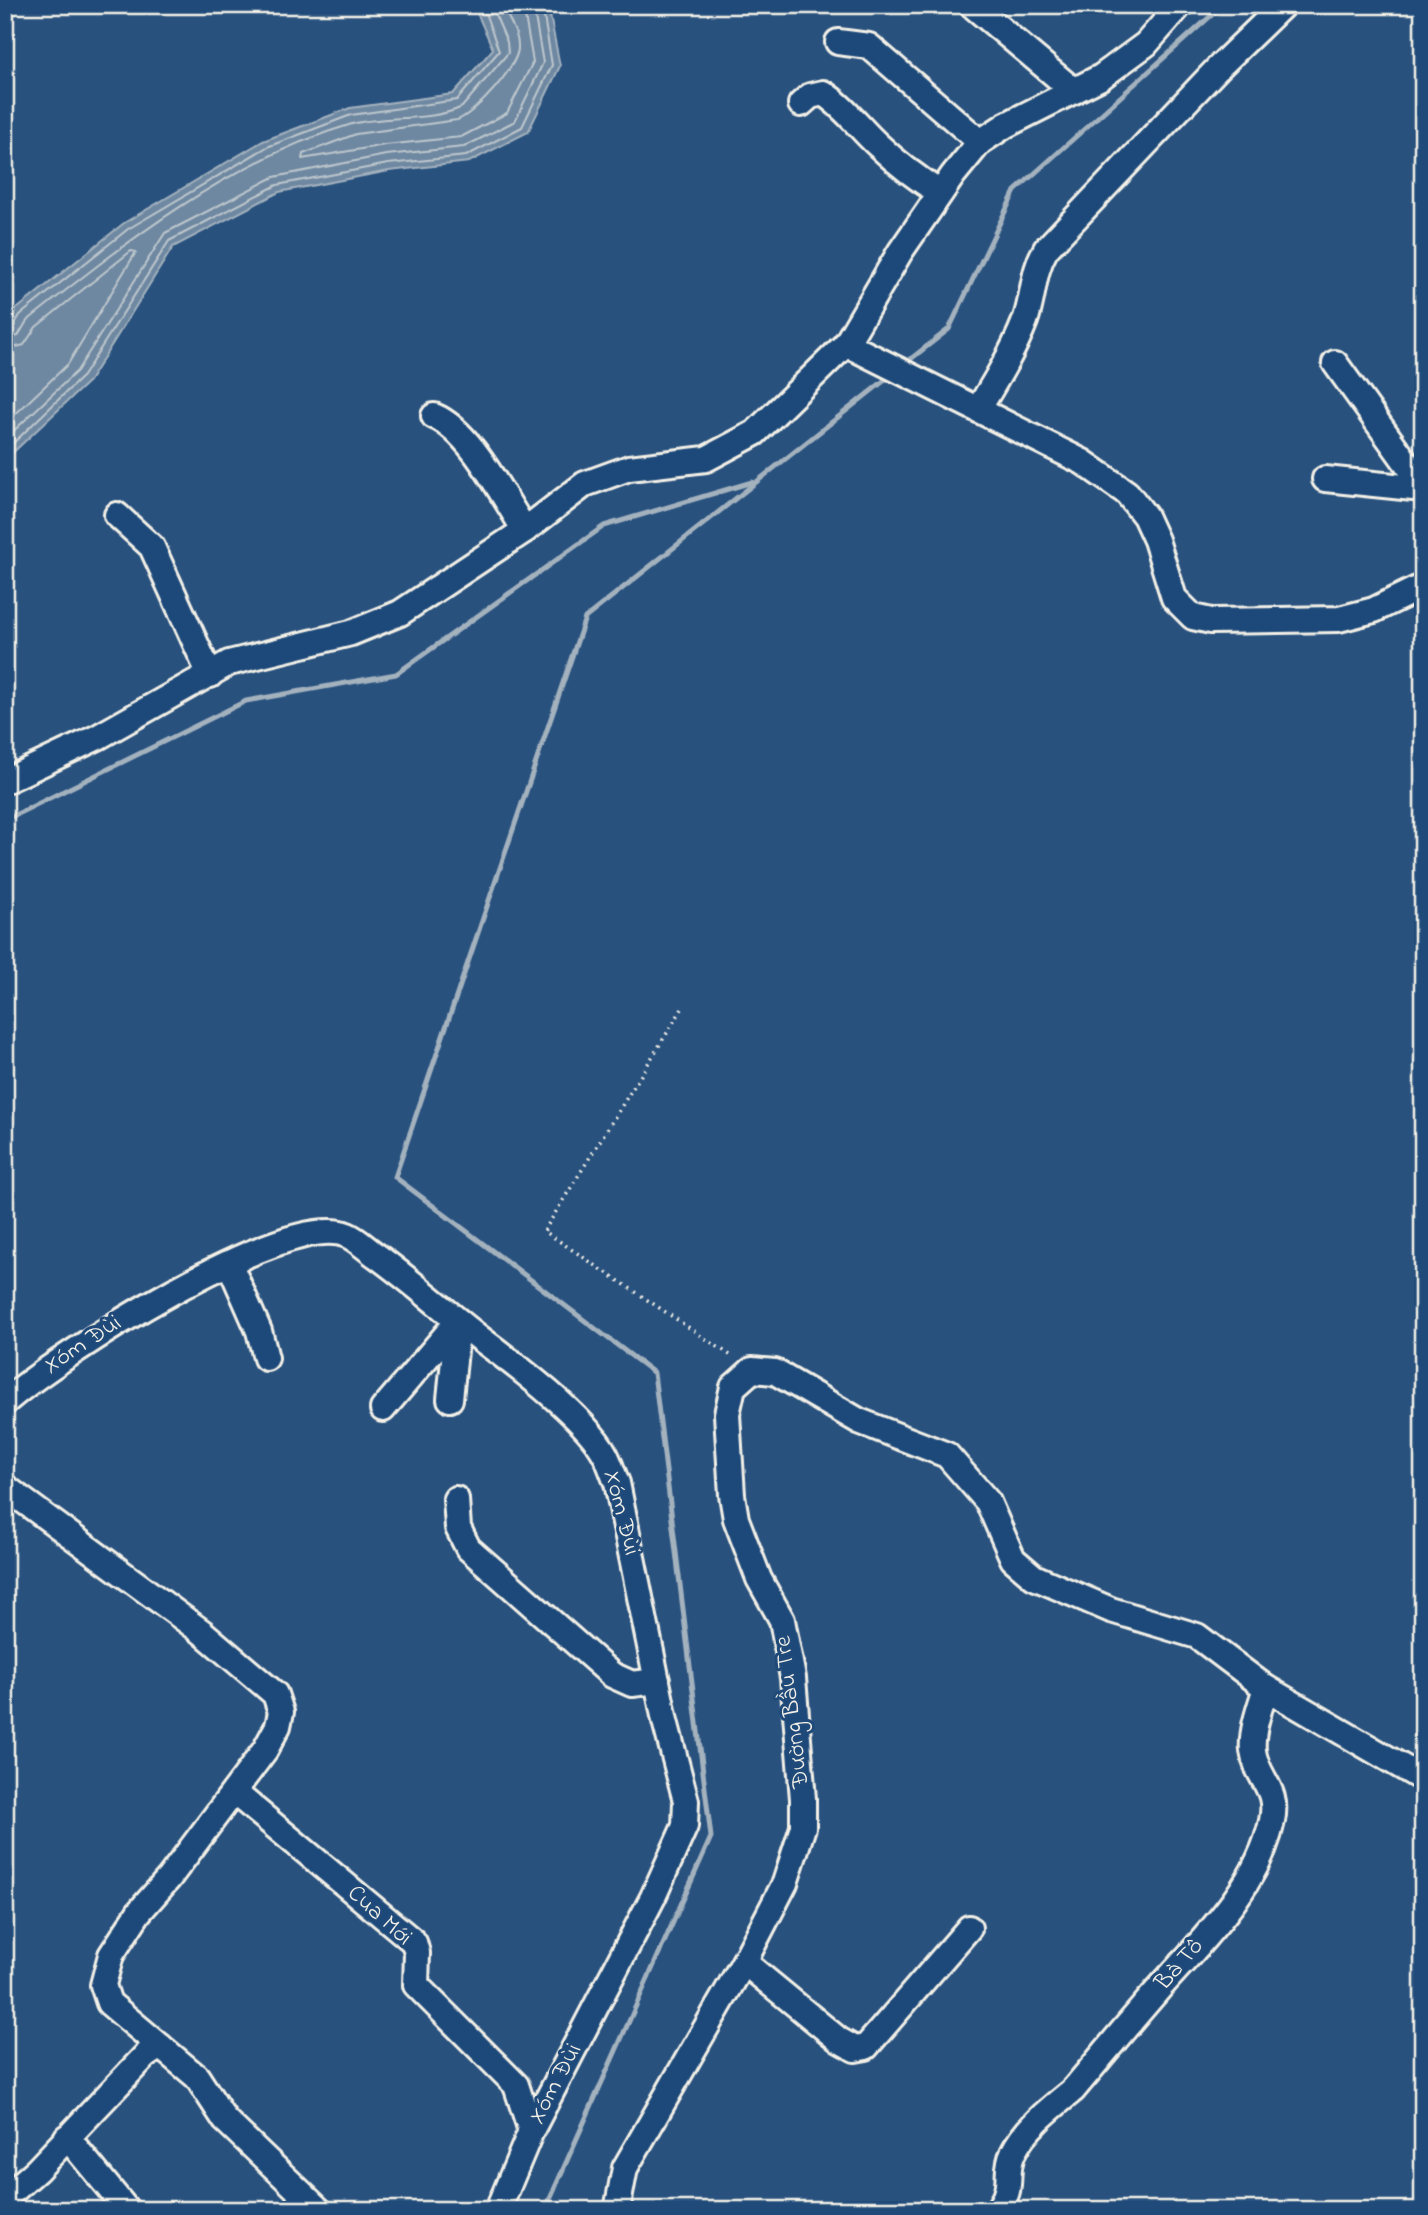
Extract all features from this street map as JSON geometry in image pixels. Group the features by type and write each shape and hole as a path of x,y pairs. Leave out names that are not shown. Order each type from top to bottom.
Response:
{"street":[{"path":"972,5 1073,91"},
{"path":"5,781 98,737 209,675 247,657 375,625 400,613 525,530 585,484 629,468 706,459 729,449 775,415 846,344 900,252 940,193 981,142 1006,125 1101,77 1146,44 1180,5"},
{"path":"979,408 1002,370 1026,318 1036,265 1046,249 1219,67 1283,5"},
{"path":"838,42 869,46 981,142"},
{"path":"801,104 810,96 823,93 834,100 878,146 940,193"},
{"path":"846,344 1083,462 1127,493 1145,516 1156,540 1174,598 1193,617 1211,621 1339,620 1374,610 1423,586"},
{"path":"1335,363 1423,488"},
{"path":"434,416 449,422 466,439 525,530"},
{"path":"1325,479 1423,488"},
{"path":"117,514 152,547 209,675"},
{"name":"Xóm Đùi","path":"5,1402 28,1382 86,1341 176,1290 271,1244 300,1235 329,1231 347,1235 524,1372 594,1437 606,1455 617,1483 657,1681 686,1801 685,1826 647,1908 531,2131 498,2210"},
{"path":"230,1265 259,1331 266,1358"},
{"path":"450,1399 458,1321"},
{"path":"383,1409 458,1321"},
{"path":"752,1370 775,1372 859,1421 947,1455 988,1502 1007,1549 1020,1567 1034,1577 1090,1602 1197,1636 1266,1688 1423,1779"},
{"name":"Đường Bầu Tre","path":"617,2210 625,2168 744,1962 796,1857 803,1827 793,1678 782,1620 759,1579 736,1519 732,1495 727,1414 733,1387 752,1370"},
{"path":"5,1487 202,1632 275,1693 281,1712 278,1726 234,1792 169,1878 139,1912 111,1955 103,1985 109,2003 197,2077 225,2120 318,2210"},
{"path":"456,1499 458,1528 468,1548 492,1572 612,1675 632,1684 657,1681"},
{"name":"Bà Tô","path":"997,2210 1009,2193 1013,2152 1045,2114 1073,2090 1227,1910 1255,1865 1272,1823 1275,1803 1273,1791 1253,1751 1256,1722 1266,1688"},
{"name":"Cua Mới","path":"234,1792 414,1942 417,1953 416,1985 516,2085 531,2131"},
{"path":"744,1962 839,2040 855,2049 866,2047 969,1928"},
{"path":"5,2198 145,2056 160,2046"},
{"path":"67,2137 127,2210"}],"path":[{"path":"682,1009 544,1231 752,1370"}],"water":[{"path":"463,5 548,5 560,66 528,132 469,162 389,171 279,192 173,247 89,381 5,460 5,331 13,312 124,223 263,141 350,108 453,94 493,49 477,13"}],"waterway":[{"path":"903,365 949,329 1015,191 1223,5"},
{"path":"545,2210 711,1837 654,1373 395,1177 585,618 890,376"},
{"path":"9,818 246,701 396,674 604,526 752,482"}]}
